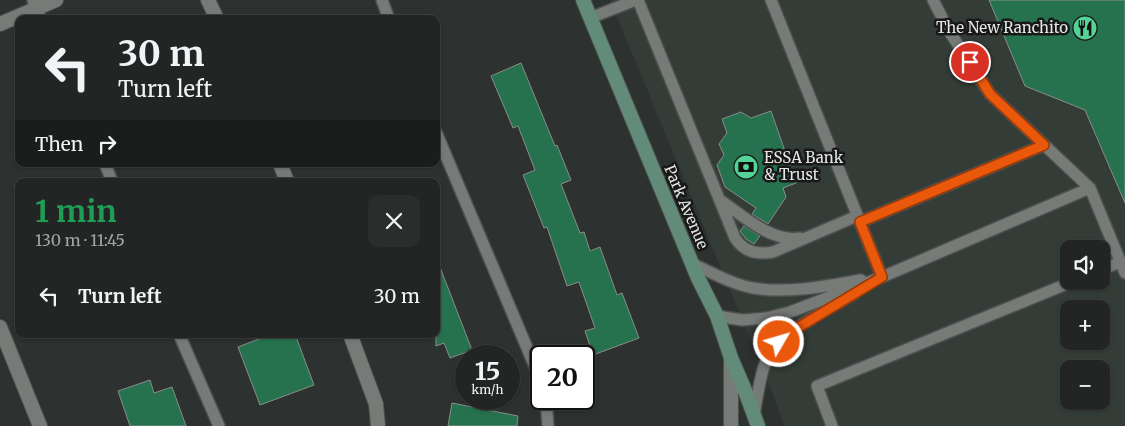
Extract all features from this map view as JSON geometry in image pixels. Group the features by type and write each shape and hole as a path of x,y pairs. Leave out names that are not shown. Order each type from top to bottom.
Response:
{"main road":[{"name":"Park Avenue","path":"583,0 692,264 717,316 756,421"}],"street":[{"path":"22,15 56,0"},
{"path":"208,0 215,15"},
{"path":"0,24 15,18"},
{"path":"0,327 40,426"},
{"path":"351,338 376,404 378,426"},
{"path":"731,358 731,426"}],"lane":[{"path":"382,0 388,15"},
{"path":"590,18 637,0 665,64 735,238 739,244 750,252 773,252 1044,145"},
{"path":"770,0 882,277"},
{"path":"934,0 948,31 990,94 1090,188 1123,268 1110,269"},
{"path":"440,141 530,355"},
{"path":"717,316 742,320 766,318 790,312 882,277 1090,188"},
{"path":"720,200 771,234 795,239 807,237"},
{"path":"692,264 730,281 754,288 782,290 882,277"},
{"path":"756,421 759,386 767,360 779,342 794,330 882,277"},
{"path":"832,426 817,386 1060,287"},
{"path":"181,338 219,426"},
{"path":"547,410 548,426"}],"shaded area":[{"path":"610,0 1125,0 1125,426 784,426 774,397"}],"building":[{"path":"989,0 1125,0 1125,203 1085,110 1025,86"},
{"path":"521,63 571,180 561,184 580,233 584,232 590,251 600,247 617,295 622,293 639,338 595,354 595,345 590,345 585,331 595,328 579,282 567,286 547,227 544,228 523,175 535,170 518,126 513,128 491,76"},
{"path":"771,111 796,183 783,188 786,197 768,224 752,214 756,208 725,187 717,165 724,155 719,144 727,133 722,119 741,112 751,118"},
{"path":"744,226 760,236 754,244 746,239 740,231"},
{"path":"440,267 470,345 455,345 455,356 450,358 444,343 436,346 436,338 440,338"},
{"path":"262,338 296,338 314,385 260,405 238,347"},
{"path":"150,380 154,393 172,387 186,426 130,426 118,391"},
{"path":"452,403 455,404 455,410 488,410 518,416 517,426 448,426"}],"place":[{"name":"The New Ranchito","path":"1085,28"},
{"name":"ESSA Bank & Trust","path":"746,167"}],"route":[{"path":"779,342 794,330 882,277 860,222 1044,145 990,94 970,62"}]}
